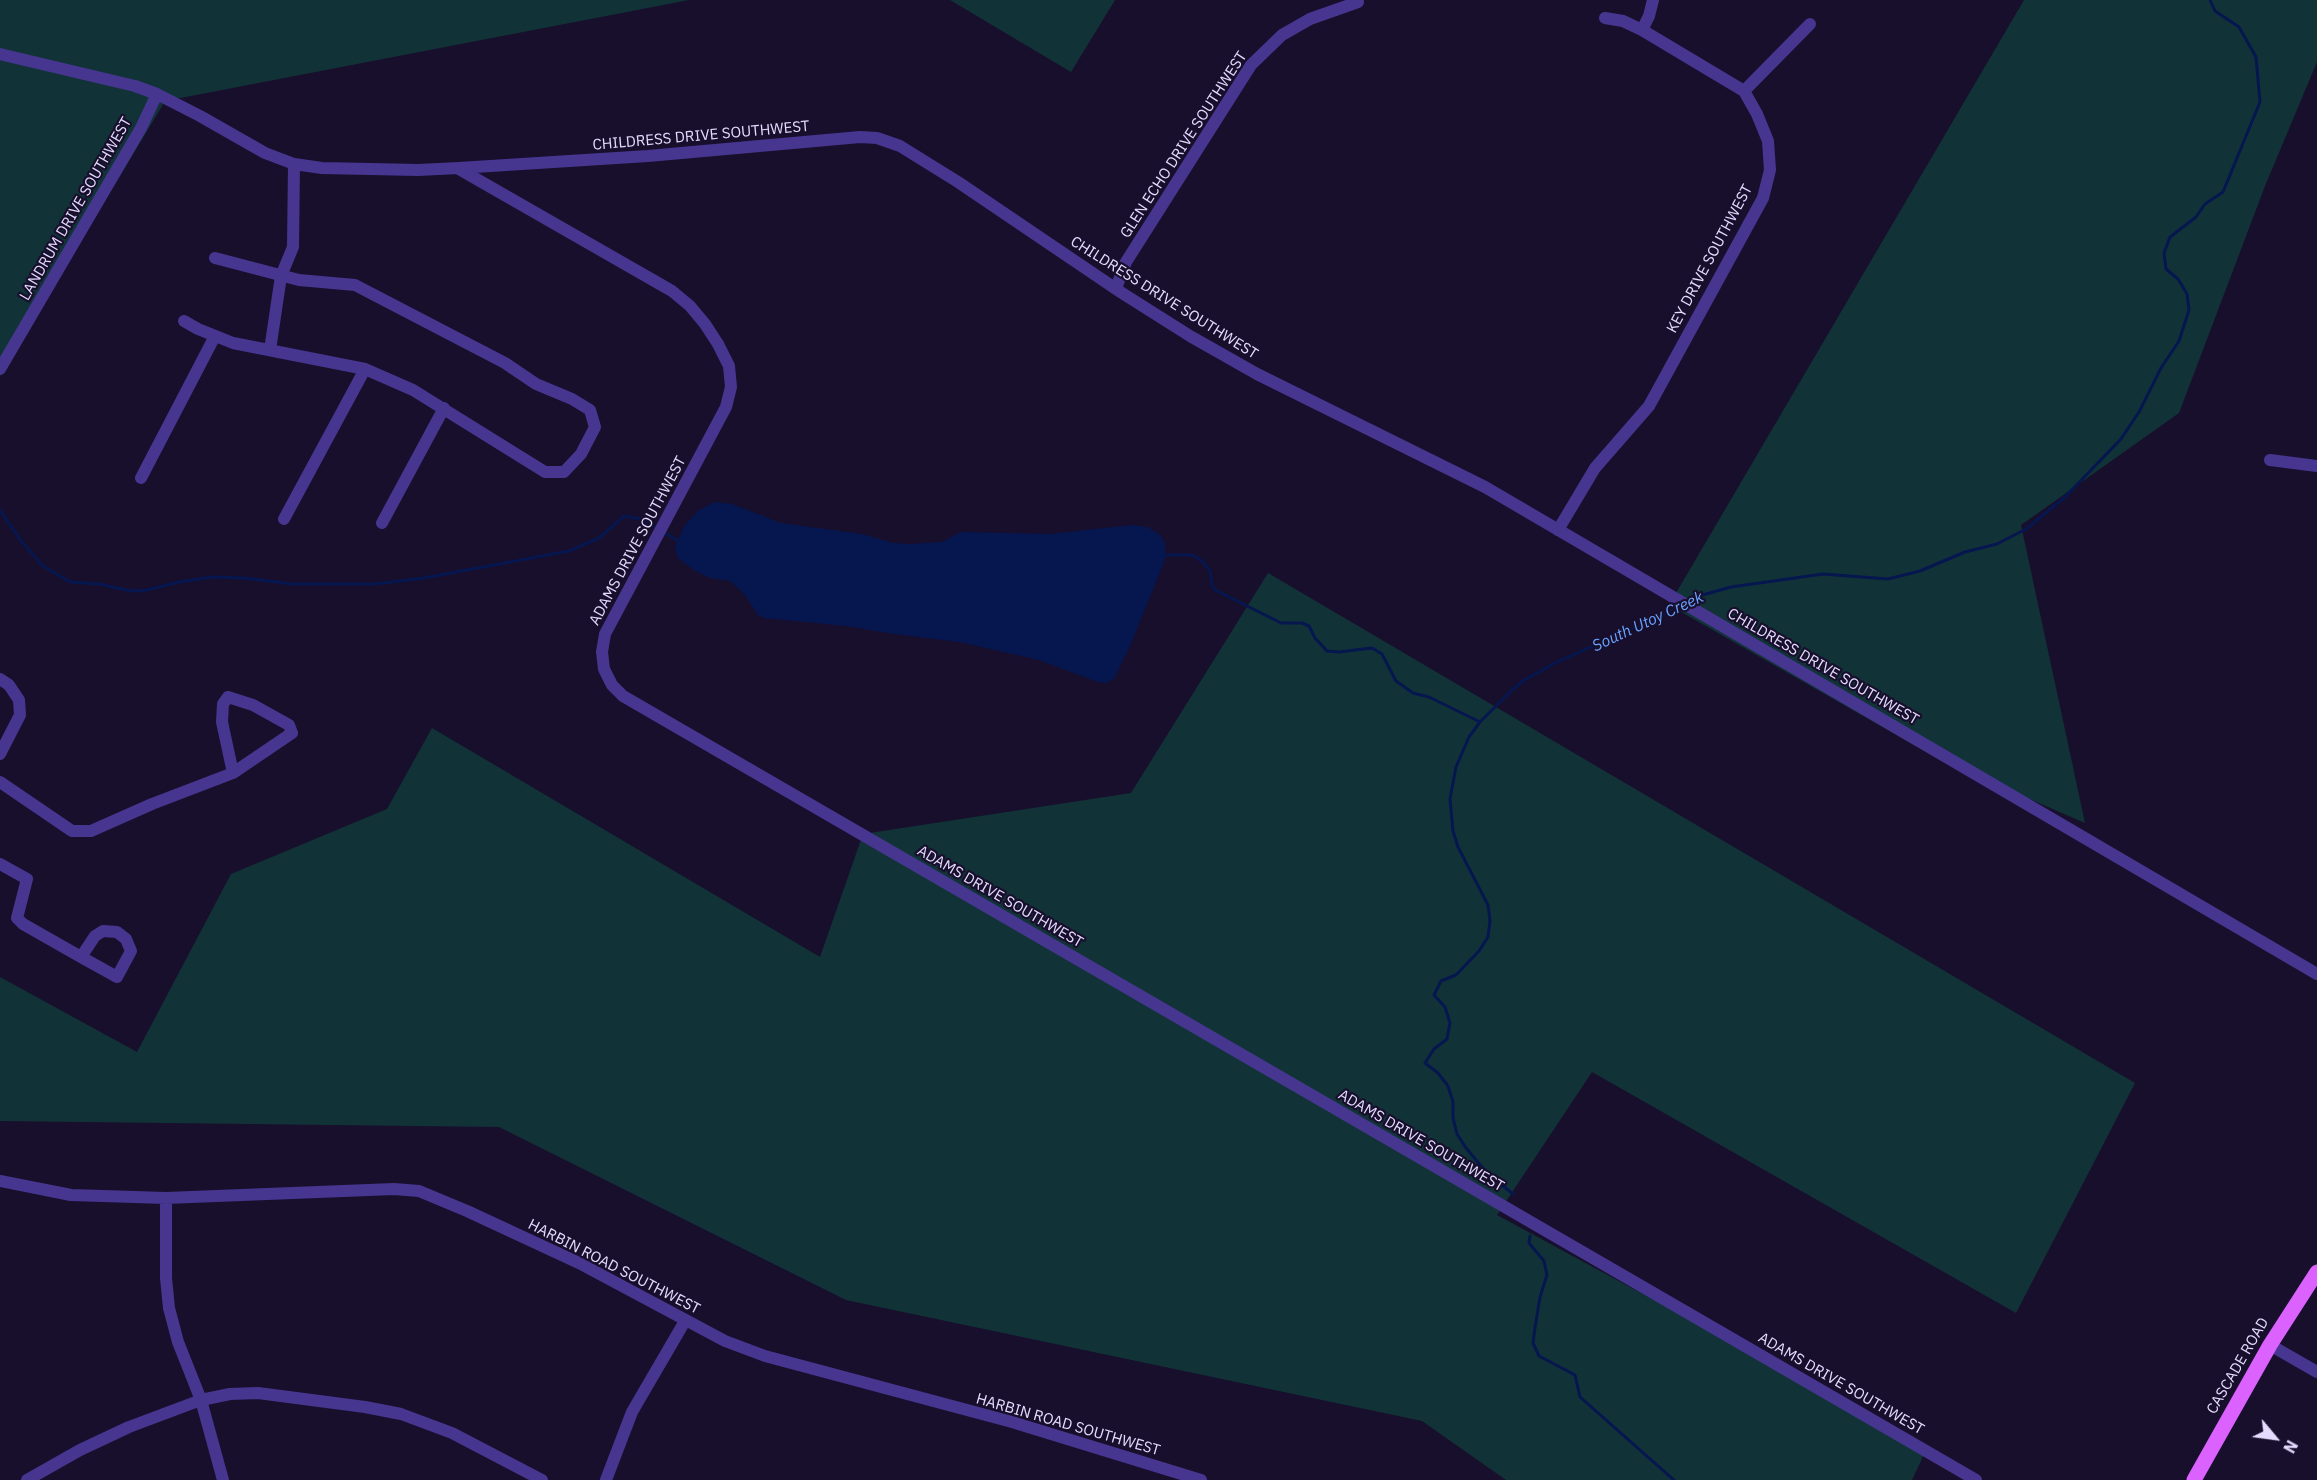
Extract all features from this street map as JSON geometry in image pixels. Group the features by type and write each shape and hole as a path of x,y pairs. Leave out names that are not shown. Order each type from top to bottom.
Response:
{"main road":[{"name":"CASCADE ROAD","path":"2194,1480 2270,1345 2317,1272"}],"street":[{"path":"1642,30 1653,0"},
{"name":"GLEN ECHO DRIVE SOUTHWEST","path":"1116,288 1126,262 1187,170 1251,65 1282,35 1310,19 1358,2"},
{"path":"1605,18 1623,21 1642,30 1744,91 1810,24"},
{"name":"CHILDRESS DRIVE SOUTHWEST","path":"0,54 101,77 157,94 265,153 294,164 322,168 417,170 459,168 648,156 860,137 877,138 900,146 1190,336 1257,374 1465,476 2317,974"},
{"name":"KEY DRIVE SOUTHWEST","path":"1558,530 1595,468 1649,406 1763,198 1770,170 1768,141 1744,91"},
{"name":"LANDRUM DRIVE SOUTHWEST","path":"0,369 141,128 157,94"},
{"path":"270,350 281,276 293,247 294,164"},
{"name":"ADAMS DRIVE SOUTHWEST","path":"459,168 672,291 705,324 729,366 731,387 726,407 604,634 602,652 604,669 612,685 623,696 1976,1480"},
{"path":"184,321 233,342 366,369 413,390 545,472 564,472 581,454 595,427 590,410 572,399 536,384 505,363 356,285 299,280 215,258"},
{"path":"141,478 215,336"},
{"path":"285,519 366,369"},
{"path":"382,523 444,408"},
{"path":"2270,460 2317,466"},
{"path":"0,679 9,685 19,700 20,715 0,754"},
{"path":"0,782 72,831 91,831 232,773 292,734 289,725 253,705 228,698 223,704 222,722 232,773"},
{"path":"0,864 27,879 17,918 22,924 81,957"},
{"name":"HARBIN ROAD SOUTHWEST","path":"0,1181 15,1186 71,1195 166,1198 394,1189 419,1191 579,1263 685,1321 725,1341 765,1356 1012,1422 1201,1480"},
{"path":"166,1198 166,1278 169,1308 178,1342 201,1400 223,1480"},
{"path":"606,1480 632,1412 685,1321"},
{"path":"2270,1345 2317,1372"},
{"path":"27,1480 90,1445 129,1427 201,1400 230,1394 258,1393 401,1414 452,1433 542,1480"}],"green space":[{"path":"0,0 689,0 165,101 0,376"},
{"path":"950,0 1115,0 1071,72"},
{"path":"2024,0 2317,0 2317,62 2265,186 2179,413 2021,525 2085,823 1940,760 1669,605"},
{"path":"1268,573 2135,1083 2016,1313 1592,1072 1497,1215 1927,1448 1912,1480 1506,1480 1422,1421 846,1300 499,1127 0,1121 0,977 137,1052 231,874 387,809 432,728 820,957 863,834 1131,793"}],"shaded area":[{"path":"715,502 732,504 781,523 862,534 893,543 909,544 942,542 961,532 1050,534 1132,525 1148,527 1161,536 1165,543 1165,560 1114,679 1106,683 1098,682 1039,660 959,642 846,626 764,618 758,615 745,595 730,581 710,578 695,571 678,558 675,548 684,526 699,510"}],"waterway":[{"name":"South Utoy Creek","path":"1688,603 1699,596 1731,587 1823,574 1888,579 1920,571 1965,552 1997,544 2026,529 2064,498 2121,439 2179,341 2189,310 2187,294 2178,279 2166,269 2164,253 2170,237 2196,217 2205,204 2223,192 2260,102 2256,57 2239,27 2215,11 2210,0"},
{"path":"0,510 21,541 43,566 70,582 99,584 131,591 212,577 293,584 375,584 424,578 569,551 599,538 624,516 640,519 658,528"},
{"path":"663,532 677,540"},
{"path":"1165,555 1193,555 1210,571 1215,590 1281,623 1302,623 1309,626 1315,638 1327,651 1372,648 1382,654 1396,681 1413,693 1429,697 1480,722"},
{"name":"South Utoy Creek","path":"1513,1194 1487,1173 1466,1148 1457,1134 1453,1118 1453,1102 1448,1086 1438,1073 1425,1063 1434,1049 1447,1039 1450,1023 1445,1007 1434,995 1441,981 1456,975 1479,951 1488,937 1490,921 1488,905 1458,847 1453,831 1450,799 1456,767 1469,737 1480,722 1526,679 1555,663 1682,606"},
{"name":"South Utoy Creek","path":"1530,1236 1529,1243 1544,1261 1547,1275 1540,1297 1533,1343 1539,1356 1575,1375 1580,1397 1674,1480"}]}
